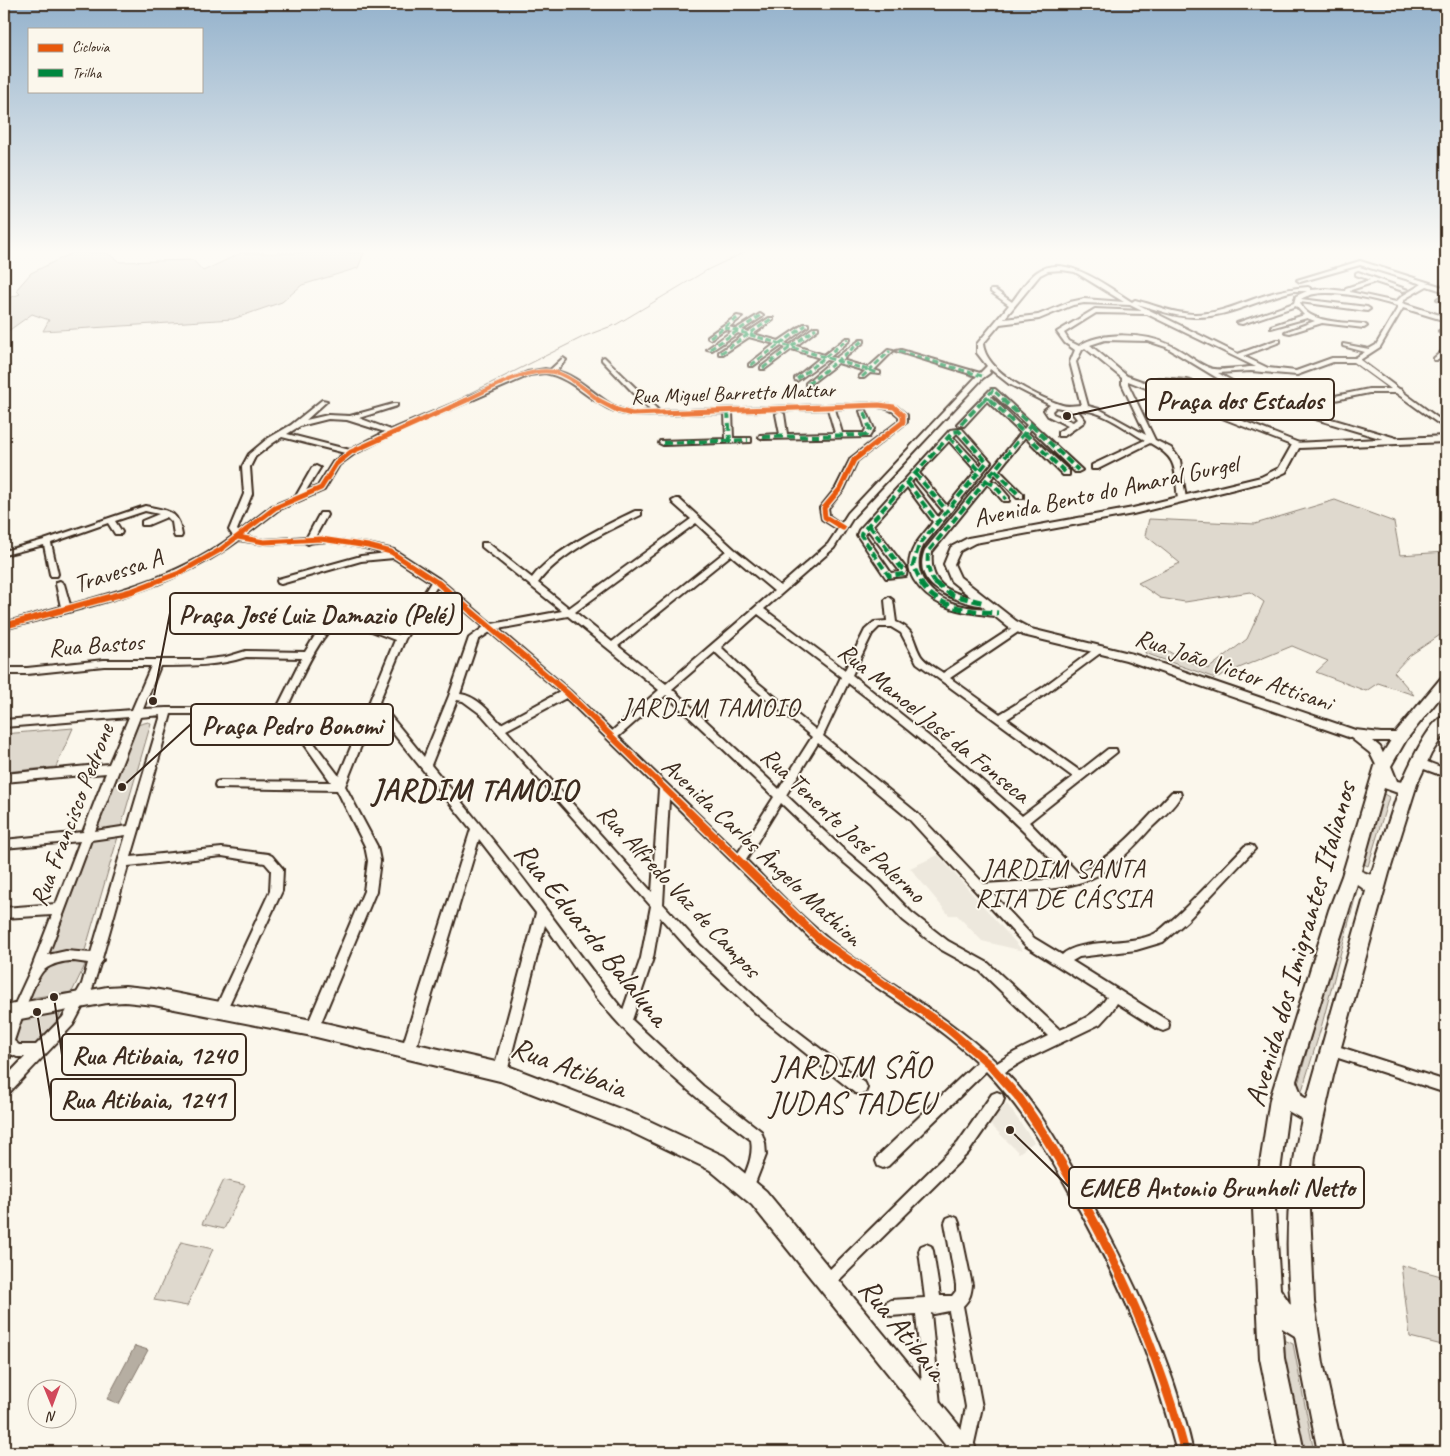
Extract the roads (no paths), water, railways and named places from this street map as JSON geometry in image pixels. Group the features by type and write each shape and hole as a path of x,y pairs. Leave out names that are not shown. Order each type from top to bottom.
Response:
{"main road":[{"name":"Avenida dos Imigrantes Italianos","path":"1291,1452 1283,1421 1272,1358 1264,1210 1280,1099 1338,910 1351,876 1383,766 1401,736 1446,681"},
{"path":"1330,1452 1306,1329 1301,1281 1299,1210 1314,1114 1376,889 1406,789 1417,762 1446,720"},
{"path":"1383,766 1391,786 1406,789"},
{"path":"1351,876 1362,878 1376,889"},
{"name":"Rua Atibaia","path":"10,1012 81,999 125,994 221,1009 312,1028 500,1072 600,1110 674,1142 717,1163 747,1186 784,1227 826,1283 965,1452"},
{"path":"1286,1082 1294,1103 1314,1114"},
{"path":"1267,1289 1289,1322 1306,1329"}],"street":[{"path":"710,337 734,321"},
{"path":"710,349 753,321"},
{"path":"721,353 768,321"},
{"path":"985,371 979,348 998,322 1005,321"},
{"path":"1078,321 1060,332 1067,342 1082,346 1125,377 1296,445 1446,439"},
{"path":"1165,321 1268,371"},
{"path":"1240,323 1245,321"},
{"path":"1279,321 1284,324"},
{"path":"1274,327 1295,321"},
{"path":"1308,321 1312,325"},
{"path":"1288,332 1321,321 1364,326"},
{"path":"1210,371 1251,369 1297,373 1332,360 1356,360 1378,346 1393,321"},
{"path":"751,365 806,326"},
{"path":"724,327 789,348 878,373"},
{"path":"763,368 816,328"},
{"path":"1446,331 1442,332 1446,337"},
{"path":"1085,406 1074,368 1074,356 1082,346 1105,338 1149,339 1168,346 1259,400 1392,440"},
{"path":"796,380 848,339"},
{"path":"808,384 862,341"},
{"path":"1237,356 1278,341"},
{"path":"1346,345 1371,351"},
{"path":"862,377 890,351 890,348 894,347 900,348 899,351 945,364 951,368 985,371 1002,376 1015,385 1056,404 1072,407 1085,406 1097,410 1152,440 1174,456 1182,499"},
{"path":"1436,358 1446,350"},
{"path":"604,359 658,414"},
{"path":"553,370 563,360"},
{"path":"1356,360 1446,427"},
{"path":"1248,361 1253,365 1251,369"},
{"name":"Rua Miguel Barretto Mattar","path":"391,432 529,373 541,370 553,370 566,375 613,409 632,414 879,404 898,410 904,418 893,431 854,460 840,489 824,508 825,517 843,528"},
{"path":"985,371 1002,376"},
{"path":"611,737 830,546 875,489 985,371"},
{"path":"1125,377 1125,384 1152,440"},
{"path":"1146,384 1165,379 1179,380 1243,398 1259,400 1335,398 1369,391 1400,391"},
{"path":"961,424 986,396 992,391 996,391 1078,470"},
{"path":"986,396 1066,473"},
{"path":"1056,404 1048,410 1050,415 1073,426"},
{"path":"294,426 329,416 349,417 395,405"},
{"path":"238,537 233,530 248,494 246,474 248,463 259,449 314,410 328,406 349,417 391,432"},
{"path":"831,406 839,436"},
{"path":"1061,434 1081,420 1072,407"},
{"path":"763,437 839,436 868,433 870,429 864,410"},
{"path":"728,411 730,441"},
{"path":"780,414 784,437"},
{"path":"985,603 959,599 940,588 929,574 926,560 928,552 1031,425"},
{"path":"869,525 903,570 903,574 889,576 862,538 862,532 948,437 955,431 959,432 987,462 914,553 914,571 925,590 949,605 964,610 998,613"},
{"name":"Travessa A","path":"4,626 162,580 207,558 238,537 264,514 299,496 321,488 336,464 351,452 391,432"},
{"path":"282,434 351,452"},
{"path":"948,437 980,471"},
{"path":"663,443 748,440"},
{"path":"1095,467 1152,440"},
{"name":"Avenida Bento do Amaral Gurgel","path":"1100,649 1036,635 1018,628 955,579 949,564 950,556 962,544 986,537 1133,511 1264,479 1283,470 1296,445"},
{"path":"299,496 316,468"},
{"path":"995,470 1020,496"},
{"path":"915,473 948,511"},
{"path":"986,481 994,485 1006,499"},
{"path":"907,482 938,523"},
{"path":"676,501 731,551 779,590"},
{"path":"4,553 47,542 145,508 167,514 176,522 178,535"},
{"path":"533,583 543,569 611,525 638,513"},
{"path":"145,523 167,514"},
{"path":"308,542 324,515"},
{"path":"426,766 454,696 471,645 478,634 489,628 568,613 696,519"},
{"path":"110,520 118,532"},
{"name":"Avenida Carlos Ângelo Mathion","path":"238,537 259,542 308,542 321,539 352,543 396,555 436,581 567,693 819,939 840,957 933,1017 991,1067 1036,1120 1102,1234 1161,1366 1185,1452"},
{"path":"47,542 54,574"},
{"name":"Rua Tenente José Palermo","path":"485,545 664,689 838,851 876,883 907,916 944,945 984,967 1058,1037"},
{"path":"612,646 731,551"},
{"path":"281,581 361,559 396,555"},
{"path":"340,786 400,639 436,581"},
{"path":"60,584 66,609"},
{"path":"889,600 892,624"},
{"name":"Rua Manoel José da Fonseca","path":"758,610 847,677 945,755 1022,822 1076,878"},
{"path":"280,711 309,655 331,622 338,619 351,620 400,639"},
{"path":"739,861 817,737 868,632 877,624 892,624 906,631 916,655 944,678 1079,776"},
{"path":"944,678 1018,628"},
{"path":"714,646 754,684 913,816 983,889 1023,936 1043,951 1163,1025"},
{"path":"1000,718 1045,690 1100,649"},
{"name":"Rua João Victor Attisani","path":"1100,649 1354,734"},
{"name":"Rua Bastos","path":"4,671 27,671 104,664 219,662 246,654 309,655"},
{"name":"Rua Francisco Pedrone","path":"6,1050 10,1012 38,967 113,768 157,663"},
{"path":"500,730 567,693"},
{"name":"Rua Alfredo Vaz de Campos","path":"454,696 466,698 475,704 657,904 674,926 730,982 860,1088"},
{"name":"Rua Eduardo Balaluna","path":"374,703 477,828 542,912 591,980 626,1022 698,1091 756,1136 760,1152 747,1186"},
{"path":"4,1088 68,1021 81,999 96,960 167,710"},
{"path":"4,722 167,710 280,711 289,716 340,786 371,846 374,873 370,891 312,1028"},
{"path":"1354,734 1381,738 1401,736"},
{"path":"1354,734 1375,750 1383,766"},
{"path":"1022,822 1112,752"},
{"path":"330,772 351,759"},
{"path":"1417,762 1446,773"},
{"path":"4,778 113,768"},
{"path":"220,785 340,786"},
{"path":"626,1022 647,958 657,904 664,787"},
{"path":"983,889 1076,878 1099,867 1114,856 1176,795"},
{"path":"408,1051 477,828"},
{"path":"4,844 134,830"},
{"path":"1063,962 1071,954 1136,945 1159,938 1183,917 1249,849"},
{"path":"125,862 222,852 268,859 277,869 276,891 221,1009"},
{"path":"4,913 60,909"},
{"path":"500,1072 542,912"},
{"path":"38,967 50,960 67,955 96,960"},
{"path":"882,1161 991,1067 1020,1056 1095,1020 1107,1008 1115,996"},
{"path":"6,1050 40,1051"},
{"path":"1331,1050 1446,1087"},
{"path":"826,1283 963,1148 997,1099"},
{"path":"891,1308 955,1303 963,1296 964,1285 952,1223"},
{"path":"926,1251 932,1414"},
{"path":"955,1303 974,1407 965,1452"}],"waterway":[{"path":"463,397 585,336 622,321"}],"place":[{"name":"Praça dos Estados","path":"1067,416"},
{"name":"Praça José Luiz Damazio (Pelé)","path":"153,701"},
{"name":"Praça Pedro Bonomi","path":"122,787"},
{"name":"Rua Atibaia, 1240","path":"54,997"},
{"name":"Rua Atibaia, 1241","path":"37,1012"},
{"name":"EMEB Antonio Brunholi Netto","path":"1010,1130"}],"district":[{"name":"JARDIM TAMOIO","path":"711,707"},
{"name":"JARDIM TAMOIO","path":"475,790"},
{"name":"JARDIM SANTA RITA DE CÁSSIA","path":"1064,883"},
{"name":"JARDIM SÃO JUDAS TADEU","path":"852,1084"}]}
